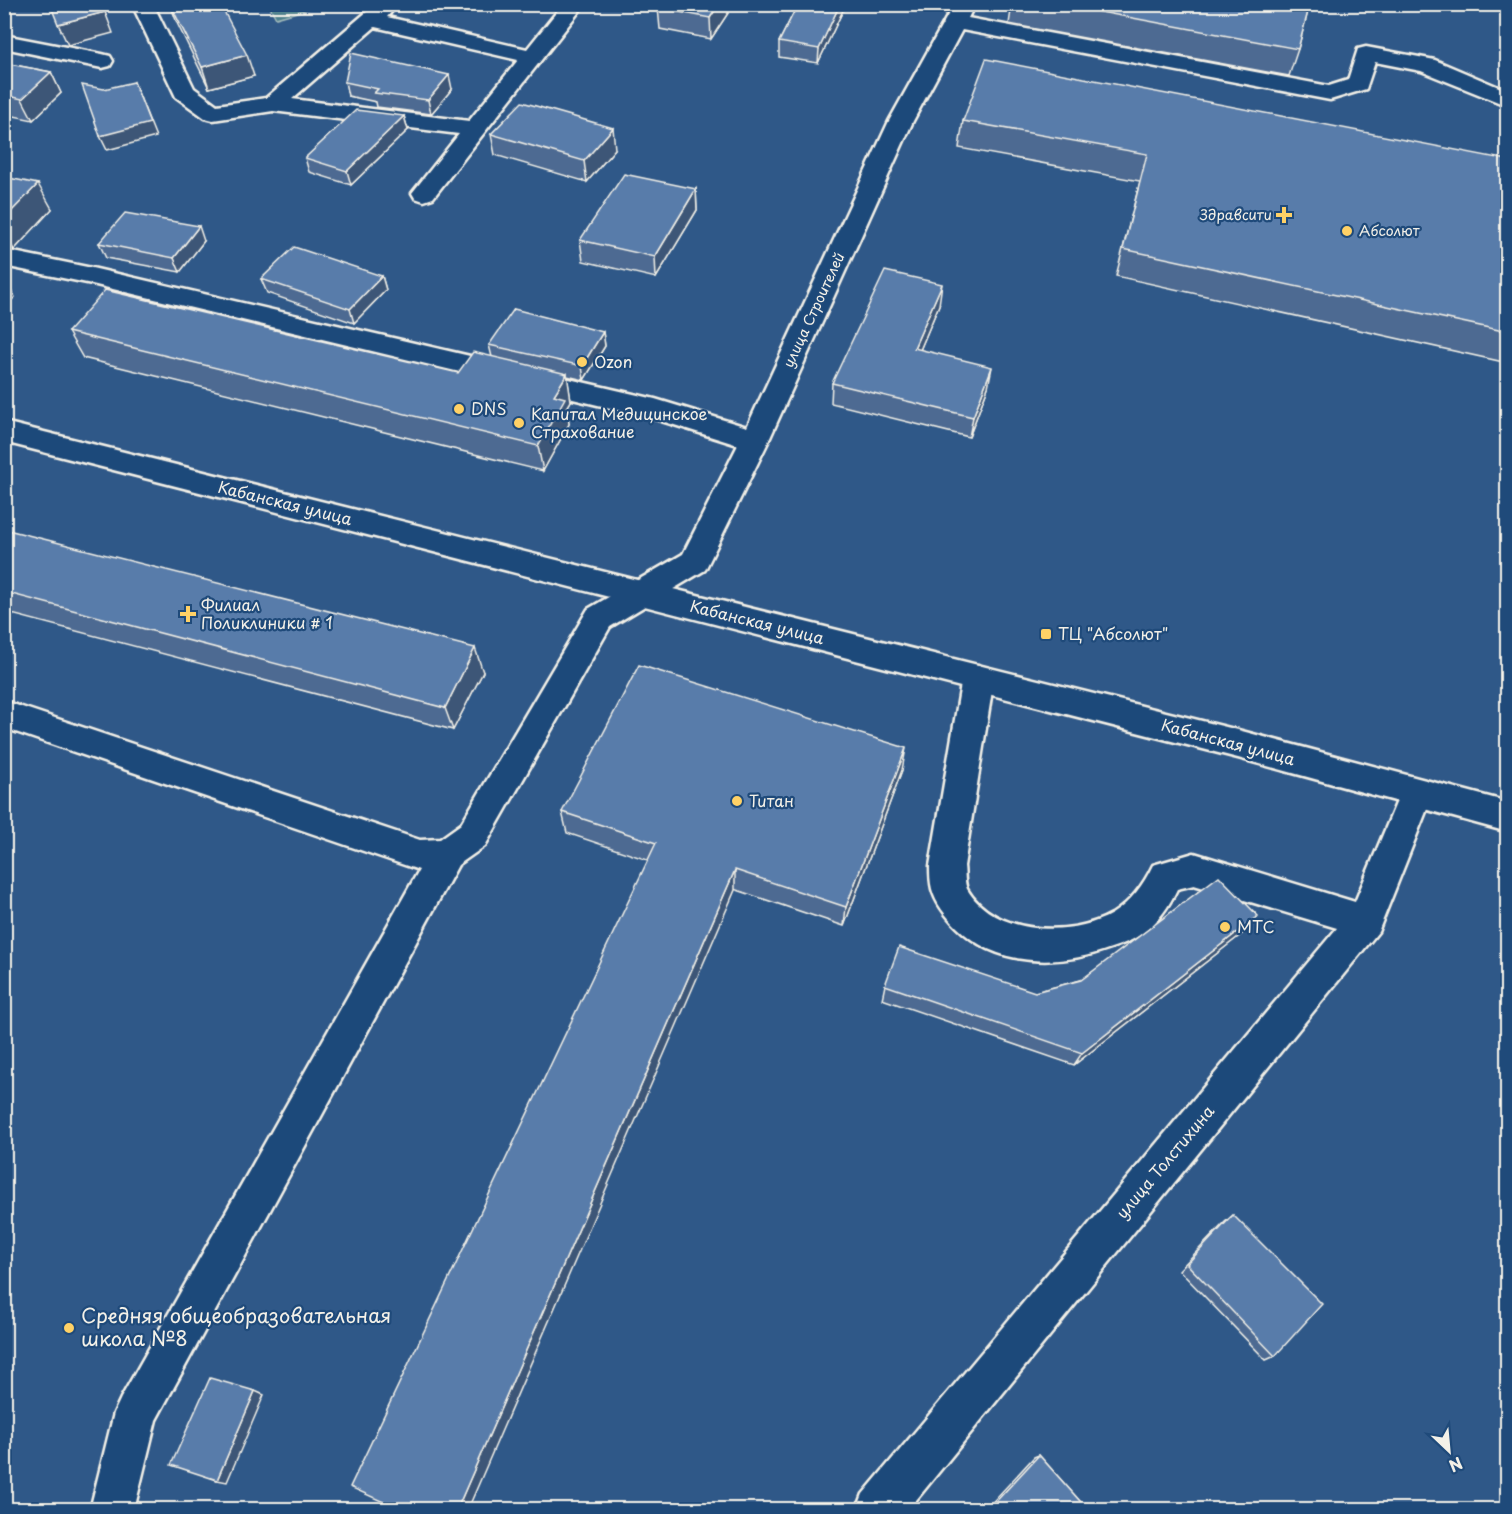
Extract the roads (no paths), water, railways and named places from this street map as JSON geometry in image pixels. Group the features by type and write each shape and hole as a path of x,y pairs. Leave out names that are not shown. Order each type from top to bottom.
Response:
{"street":[{"path":"142,4 184,92 213,113 273,104 474,129"},
{"path":"424,193 575,4"},
{"path":"273,104 380,12 533,57"},
{"path":"961,13 1330,93 1358,84 1365,54 1427,65 1508,99"},
{"name":"улица Строителей","path":"446,854 473,836 599,618 694,562 754,440 901,121 961,13"},
{"path":"4,41 102,61"},
{"path":"4,258 92,276 655,409 754,440"},
{"name":"Кабанская улица","path":"4,432 1238,744 1416,794 1508,817"},
{"path":"978,678 947,866 949,889 958,904 973,920 996,935 1018,943 1030,944 1077,941 1102,936 1126,925 1142,910 1159,893 1165,876 1194,869 1365,921"},
{"path":"4,714 420,855 446,854"},
{"name":"улица Толстихина","path":"879,1509 1365,921 1416,794"},
{"path":"112,1509 135,1413 446,854"}],"place":[{"name":"Здравсити","path":"1284,215"},
{"name":"Абсолют","path":"1347,231"},
{"name":"Ozon","path":"582,362"},
{"name":"DNS","path":"459,409"},
{"name":"Капитал Медицинское Страхование","path":"519,423"},
{"name":"Филиал Поликлиники # 1","path":"188,614"},
{"name":"ТЦ \"Абсолют\"","path":"1046,634"},
{"name":"Титан","path":"737,801"},
{"name":"МТС","path":"1225,927"},
{"name":"Средняя общеобразовательная школа №8","path":"69,1328"}]}
